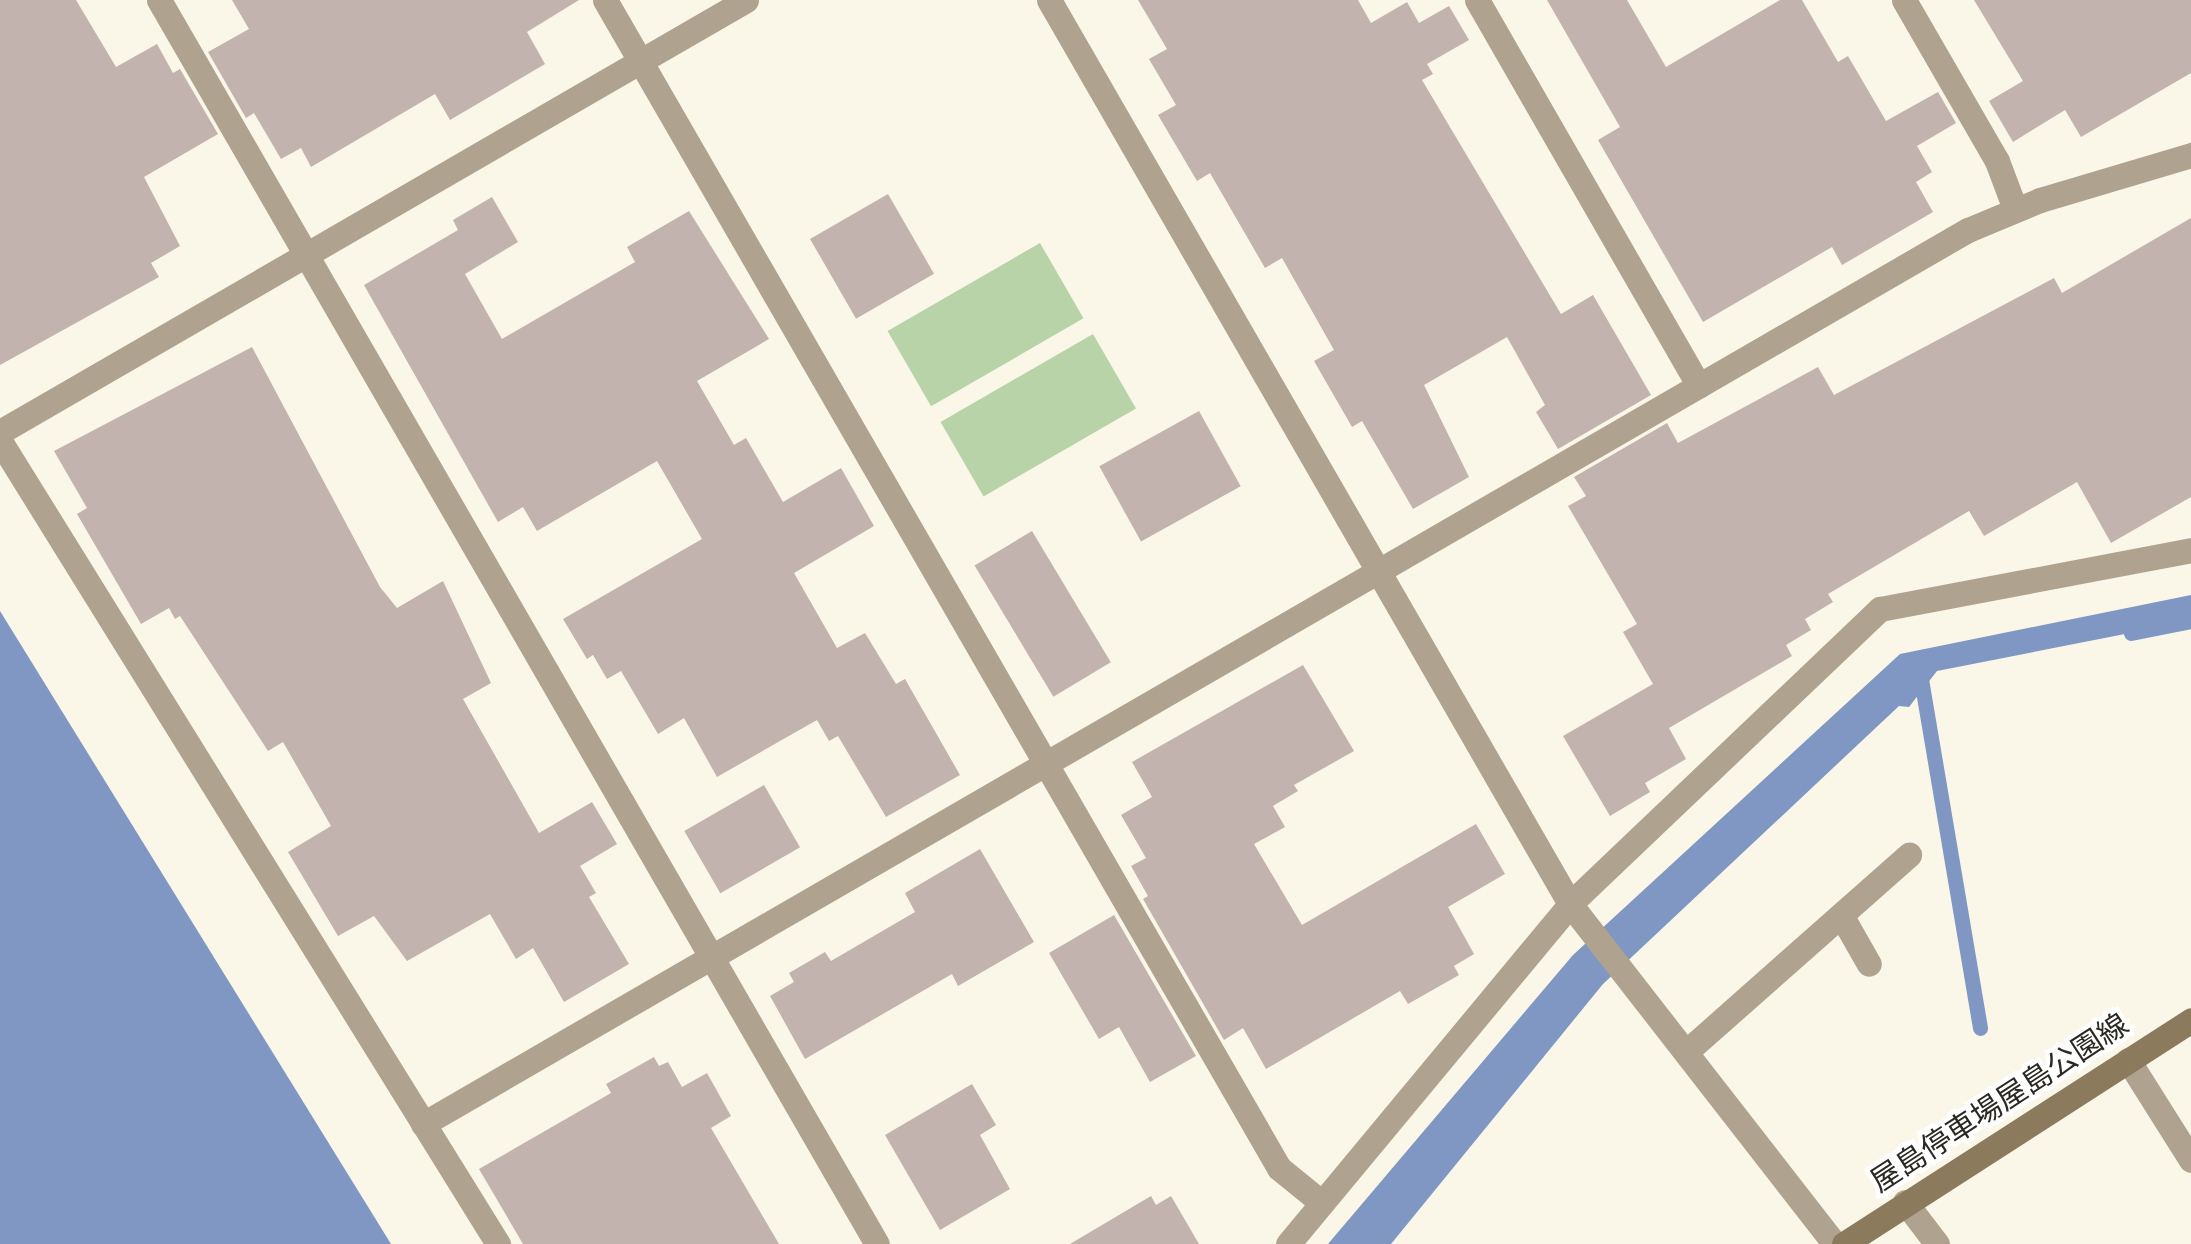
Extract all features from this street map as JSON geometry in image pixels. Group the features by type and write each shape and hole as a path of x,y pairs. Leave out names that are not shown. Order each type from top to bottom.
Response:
{"main road":[{"name":"屋島停車場屋島公園線","path":"1844,1244 2191,1020"}],"street":[{"path":"160,0 877,1244"},
{"path":"605,0 1280,1168 1322,1204"},
{"path":"0,432 746,0"},
{"path":"1049,0 1570,904 1835,1244"},
{"path":"1477,0 1700,386"},
{"path":"1904,0 1997,161 2016,209"},
{"path":"423,1124 1700,386 2016,209 2191,155"},
{"path":"0,441 498,1244"},
{"path":"1288,1244 1570,904 1880,609 2191,550"},
{"path":"1686,1052 1909,855"},
{"path":"1841,916 1868,964"},
{"path":"2128,1060 2191,1160"},
{"path":"1905,1202 1937,1244"}],"green space":[{"path":"1040,243 1084,318 931,406 888,331"},
{"path":"1093,334 1136,408 984,496 941,422"}],"water":[{"path":"2191,595 2191,621 1937,671 1909,707 1899,706 1603,984 1391,1244 1328,1244 1573,955 1900,654"},
{"path":"0,611 391,1244 0,1244"}],"building":[{"path":"0,0 76,0 116,67 157,44 173,73 180,69 218,134 144,177 180,246 151,263 159,277 0,365"},
{"path":"232,0 579,0 527,32 545,64 450,120 435,94 311,167 301,148 281,159 254,113 246,118 208,52 249,29"},
{"path":"1138,0 1358,0 1371,23 1407,2 1419,23 1449,6 1469,40 1427,64 1433,74 1422,80 1561,314 1593,295 1651,395 1558,449 1536,412 1545,405 1507,337 1424,385 1469,477 1413,509 1362,421 1352,427 1314,361 1334,350 1282,258 1265,268 1210,173 1197,181 1158,115 1176,105 1149,59 1167,49"},
{"path":"1547,0 1627,0 1666,67 1780,0 1802,0 1838,62 1848,56 1886,121 1938,92 1956,123 1917,146 1932,172 1916,182 1933,212 1842,265 1832,247 1703,322 1598,140 1620,127"},
{"path":"1974,0 2191,0 2191,73 2081,137 2065,110 2013,142 1989,101 2023,81"},
{"path":"888,194 934,274 856,319 810,239"},
{"path":"492,197 518,242 465,274 502,339 635,262 627,247 689,211 769,339 697,381 734,445 746,438 783,502 841,468 874,526 794,573 837,648 865,633 896,684 905,679 960,775 886,817 838,736 829,741 817,720 717,777 684,718 658,734 621,671 607,679 593,655 587,659 563,619 702,539 657,461 537,531 523,507 498,522 364,285 458,230 453,220"},
{"path":"2191,218 2191,497 2111,543 2077,482 1984,536 1969,511 1828,594 1833,602 1805,619 1811,630 1786,645 1792,656 1669,728 1686,759 1645,783 1650,792 1610,816 1563,736 1653,684 1623,632 1637,624 1568,506 1586,496 1574,477 1667,423 1678,443 1818,367 1834,395 2054,278 2062,293"},
{"path":"252,347 380,587 397,608 443,581 491,683 463,699 539,833 592,802 617,844 580,866 596,893 589,897 629,964 564,1002 533,948 516,959 490,914 407,961 374,916 338,936 288,852 331,826 283,742 268,751 180,616 175,619 169,608 141,624 77,514 87,508 54,451"},
{"path":"1199,411 1241,486 1141,541 1099,466"},
{"path":"1032,531 1111,662 1053,697 975,566"},
{"path":"1303,665 1354,751 1294,785 1298,791 1273,806 1285,827 1254,844 1302,925 1476,824 1505,874 1448,907 1474,954 1454,966 1459,975 1408,1004 1400,991 1266,1069 1243,1028 1224,1040 1143,899 1148,896 1131,866 1146,858 1121,815 1152,797 1132,762"},
{"path":"764,785 800,847 720,893 684,831"},
{"path":"980,849 1034,942 958,986 952,974 805,1059 770,996 794,982 789,973 825,952 831,961 915,912 905,893"},
{"path":"1114,915 1196,1056 1150,1082 1119,1027 1099,1039 1049,953"},
{"path":"654,1057 659,1066 668,1062 682,1087 707,1073 731,1116 711,1128 779,1244 523,1244 479,1169 611,1093 606,1084"},
{"path":"972,1084 996,1125 980,1135 1010,1189 940,1230 885,1135"},
{"path":"1151,1196 1156,1205 1171,1196 1199,1244 1070,1244"}],"waterway":[{"path":"2131,633 2191,621"},
{"path":"1920,673 1980,1028"}]}
